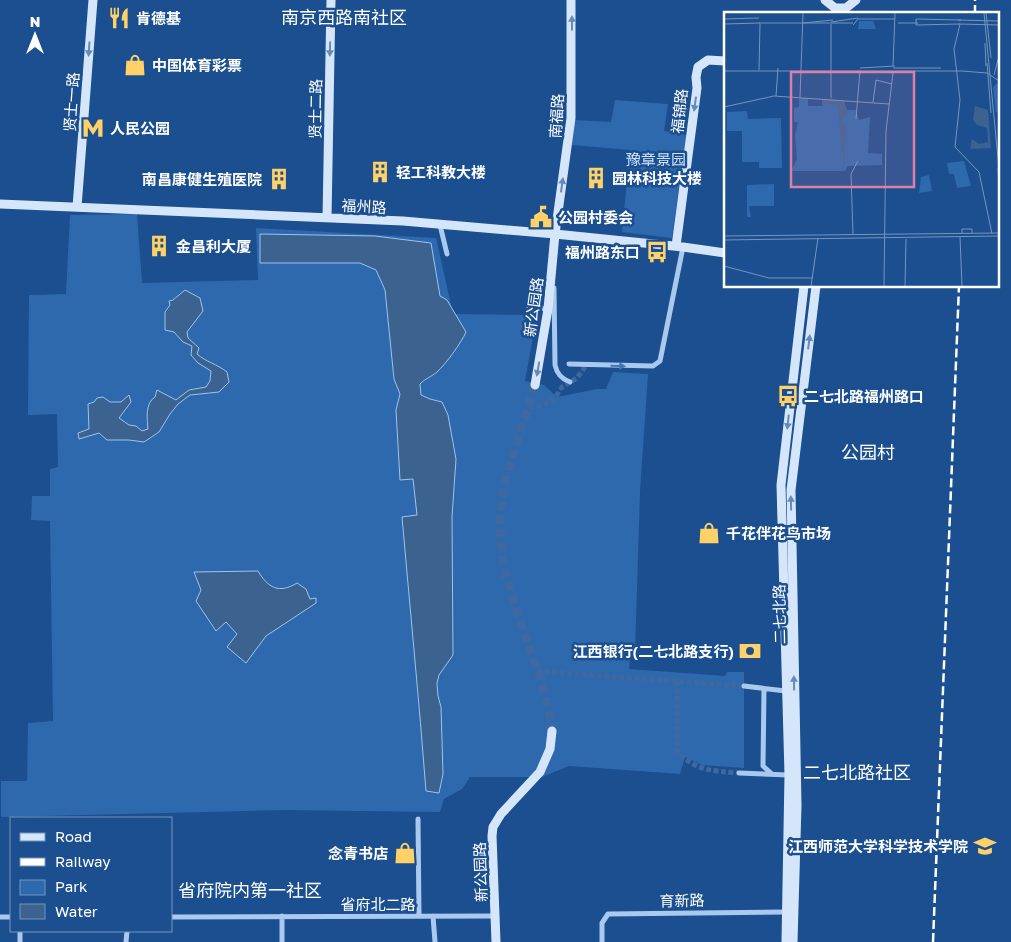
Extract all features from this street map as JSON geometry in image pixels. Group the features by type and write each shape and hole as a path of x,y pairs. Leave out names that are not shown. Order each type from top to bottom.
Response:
{"street":[{"name":"贤士一路","path":"78,207 93,0"},
{"name":"贤士二路","path":"327,218 331,0"},
{"name":"南福路","path":"555,234 571,118 571,0"},
{"path":"825,0 835,11 846,11 856,0"},
{"name":"福锦路","path":"569,364 653,366 660,362 680,246 698,67 708,60 724,61"},
{"name":"福州路","path":"0,204 403,221 680,246 724,253"},
{"path":"440,225 447,254"},
{"name":"新公园路","path":"535,385 548,308 555,234"},
{"path":"553,258 555,365 557,373 564,380 570,382"},
{"name":"二七北路","path":"786,942 789,775 782,485 804,288"},
{"name":"二七北路","path":"793,942 797,805 791,490 816,288"},
{"path":"529,307 548,308"},
{"path":"744,686 786,691"},
{"path":"764,689 764,766 772,774"},
{"name":"新公园路","path":"496,942 492,836 494,827 501,814 540,772 550,749 552,731"},
{"path":"739,773 789,775"},
{"path":"418,819 419,916"},
{"name":"育新路","path":"602,942 602,923 608,914 786,912"},
{"name":"省府北二路","path":"172,916 495,916"},
{"path":"282,916 282,942"},
{"path":"433,916 434,942"}],"green space":[{"name":"豫章景园","path":"615,100 668,104 664,131 686,135 672,238 622,232 630,150 572,145 573,120 611,122"},
{"path":"137,214 142,283 258,280 256,228 436,238 453,314 537,315 525,381 544,385 557,397 606,389 613,372 648,374 640,492 635,652 631,652 629,669 725,676 727,672 744,672 744,768 702,765 685,757 680,774 569,766 542,777 470,777 462,789 444,799 440,812 283,810 1,817 1,781 27,781 28,723 53,721 50,521 31,520 32,496 50,496 50,469 58,467 57,414 28,415 29,295 66,294 70,215"}],"water":[{"path":"260,234 375,236 431,243 440,296 447,300 466,332 445,364 420,384 421,395 442,402 448,415 456,459 452,517 453,655 439,675 437,683 441,707 443,774 439,793 426,791 402,517 417,515 413,479 400,480 396,410 400,394 394,379 385,290 376,270 360,263 260,263"},
{"path":"185,290 200,298 203,311 187,332 188,338 199,348 197,354 227,372 229,382 219,392 190,395 178,404 159,432 144,442 107,440 99,433 79,439 78,433 89,429 88,404 94,402 97,398 103,397 110,402 121,402 129,395 131,402 119,418 142,431 148,429 148,407 155,397 157,390 176,400 189,390 206,387 210,381 211,371 198,363 191,355 192,346 183,342 174,332 165,330 165,312 170,305 169,301"},
{"path":"258,571 266,582 279,589 297,583 306,589 310,599 316,598 316,603 266,636 246,663 227,647 237,634 226,622 216,631 196,601 201,590 194,572"}],"tunnel":[{"path":"529,407 542,405 555,398 562,387 577,378 587,364"},
{"path":"535,385 507,474 503,493 500,529 502,555 507,580 541,680 548,705 552,731"},
{"path":"537,671 744,686"},
{"path":"677,681 677,751 691,763 705,769 739,773"}],"railway":[{"path":"975,0 975,12"},
{"path":"933,942 959,288"}],"place":[{"name":"肯德基","path":"119,18"},
{"name":"中国体育彩票","path":"135,65"},
{"name":"人民公园","path":"93,128"},
{"name":"轻工科教大楼","path":"380,172"},
{"name":"园林科技大楼","path":"596,178"},
{"name":"南昌康健生殖医院","path":"279,179"},
{"name":"公园村委会","path":"541,217"},
{"name":"金昌利大厦","path":"159,246"},
{"name":"福州路东口","path":"657,252"},
{"name":"二七北路福州路口","path":"788,396"},
{"name":"千花伴花鸟市场","path":"709,533"},
{"name":"江西银行(二七北路支行)","path":"750,651"},
{"name":"江西师范大学科学技术学院","path":"985,846"},
{"name":"念青书店","path":"405,853"}],"district":[{"name":"南京西路南社区","path":"344,17"},
{"name":"公园村","path":"868,452"},
{"name":"二七北路社区","path":"857,772"},
{"name":"省府院内第一社区","path":"250,890"}]}
